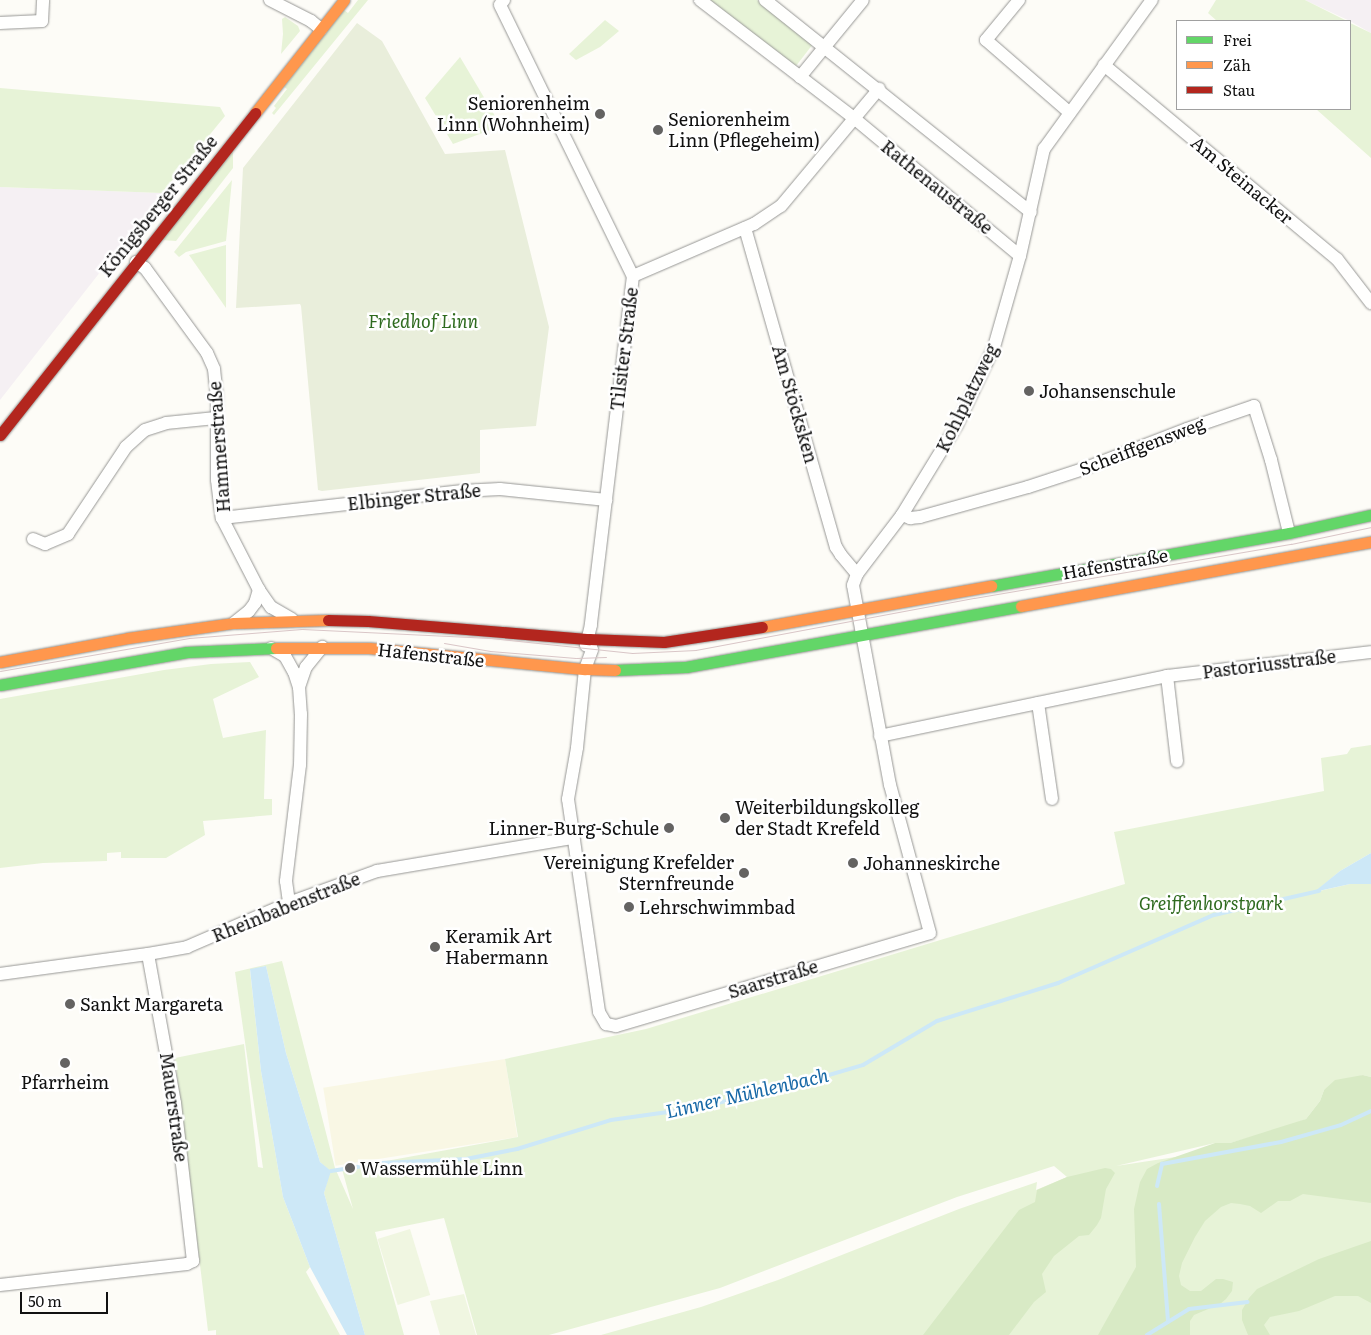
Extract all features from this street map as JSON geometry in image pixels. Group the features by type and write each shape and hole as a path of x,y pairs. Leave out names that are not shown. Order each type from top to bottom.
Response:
{"main road":[{"name":"Königsberger Straße","path":"0,435 344,0"},
{"name":"Hafenstraße","path":"0,662 128,638 234,623 297,620 368,621 589,639 664,642 694,639 1289,533 1371,515"},
{"name":"Hafenstraße","path":"0,686 187,652 270,648 369,648 585,669 636,670 686,667 1371,542"}],"street":[{"path":"0,22 42,21 43,0"},
{"path":"270,0 284,3 321,29"},
{"name":"Tilsiter Straße","path":"504,0 500,5 633,276 589,639 582,657 585,669 577,748 568,790 573,838 599,1012 606,1024 616,1026"},
{"name":"Rathenaustraße","path":"700,0 855,119 1020,256"},
{"path":"765,0 1031,212"},
{"path":"800,77 863,0"},
{"path":"1020,0 986,40 1070,113"},
{"name":"Kohlplatzweg","path":"857,574 902,515 958,425 994,347 1020,256 1044,149 1152,0"},
{"name":"Am Steinacker","path":"1104,65 1337,259 1371,303"},
{"path":"633,276 745,228 781,206 879,89"},
{"name":"Am Stöcksken","path":"745,228 836,547 857,574"},
{"name":"Hammerstraße","path":"136,262 145,268 207,353 214,369 217,399 217,480 222,518 258,590 275,610 297,620"},
{"name":"Scheiffgensweg","path":"902,515 910,518 920,517 1028,487 1083,469 1187,429 1254,406 1271,460 1289,533"},
{"path":"32,539 45,544 68,534 126,447 145,430 166,423 216,418"},
{"name":"Elbinger Straße","path":"222,518 462,491 500,489 606,500"},
{"path":"857,574 853,585 880,736"},
{"path":"234,623 249,611 255,603 258,590"},
{"path":"289,903 286,881 301,746 299,687 306,667 322,647"},
{"path":"270,648 285,656 299,687"},
{"name":"Pastoriusstraße","path":"880,736 1167,676 1371,652"},
{"path":"1167,676 1176,761"},
{"path":"1038,702 1052,799"},
{"name":"Saarstraße","path":"616,1026 930,932 890,785 880,736"},
{"name":"Rheinbabenstraße","path":"0,974 187,947 227,932 289,903 377,871 573,838"},
{"name":"Mauerstraße","path":"0,1285 187,1264 193,1261 175,1104 148,954"}],"shaded area":[{"path":"1305,0 1371,0 1371,33 1351,20"},
{"path":"0,187 162,193 0,400"},
{"path":"505,1059 517,1137 336,1166 323,1088"}],"green space":[{"path":"358,0 368,0 274,115 272,113 276,108 274,106 287,89 284,87 344,10 348,13"},
{"path":"710,0 757,0 813,44 796,66"},
{"path":"1216,0 1305,0 1345,20 1216,20 1208,13"},
{"path":"285,17 298,26 300,31 281,54 282,19"},
{"path":"605,20 619,31 600,47 576,60 569,54"},
{"name":"Friedhof Linn","path":"357,23 382,41 445,154 505,150 549,327 536,426 480,430 480,473 322,491 318,490 301,306 300,304 236,308 243,168"},
{"path":"1351,23 1371,33 1371,158 1317,110 1351,110"},
{"path":"460,57 501,126 453,144 425,98"},
{"path":"0,88 220,107 225,116 162,193 0,187"},
{"path":"233,150 233,168 176,241 162,240"},
{"path":"232,180 226,241 186,252 179,257 174,252"},
{"path":"226,245 226,308 189,255"},
{"path":"250,662 259,677 213,699 223,738 266,730 264,799 272,799 272,815 203,821 205,835 166,858 121,858 121,852 107,853 107,861 43,863 0,868 0,699 164,670 211,664"},
{"name":"Greiffenhorstpark","path":"1371,745 1371,853 1340,871 1315,892 1350,884 1371,884 1371,1077 1363,1075 1324,1090 1320,1101 1306,1119 1289,1126 1230,1143 1215,1143 1116,1166 1215,1151 1371,1105 1371,1335 601,1335 701,1307 778,1280 959,1209 1037,1182 1036,1190 1067,1177 1054,1166 957,1197 720,1288 549,1335 477,1335 444,1218 375,1232 404,1335 365,1335 324,1193 330,1171 320,1162 286,1053 266,966 250,970 261,1071 283,1197 310,1267 306,1272 340,1335 216,1335 216,1330 208,1331 175,1058 244,1044 258,1167 263,1168 235,972 282,961 335,1168 353,1209 342,1169 518,1137 505,1059 646,1029 1125,884 1114,832 1324,791 1321,758 1347,754 1351,748"},
{"path":"1363,1075 1371,1077 1371,1203 1303,1194 1290,1201 1278,1201 1261,1213 1250,1206 1240,1204 1231,1203 1221,1207 1205,1221 1195,1237 1182,1263 1179,1276 1181,1285 1190,1291 1201,1291 1216,1279 1233,1282 1232,1291 1226,1299 1220,1304 1194,1315 1190,1321 1190,1335 1098,1335 1136,1267 1134,1209 1140,1182 1147,1169 1158,1163 1215,1143 1230,1143 1306,1119 1320,1101 1324,1090 1335,1080"},
{"path":"1105,1168 1111,1169 1115,1173 1106,1189 1101,1218 1097,1225 1089,1235 1079,1236 1054,1256 1042,1274 1046,1292 1034,1302 1009,1335 923,1335 1019,1210 1035,1202 1037,1190 1067,1177"},
{"path":"410,1229 430,1295 398,1305 377,1239"},
{"path":"1371,1241 1371,1303 1358,1296 1335,1296 1299,1311 1270,1317 1264,1325 1270,1335 1248,1335 1242,1320 1242,1310 1257,1289 1319,1259"},
{"path":"464,1294 476,1335 440,1335 430,1301"}],"water":[{"path":"1371,853 1371,884 1350,884 1314,892 1340,871"},
{"path":"266,966 286,1053 320,1162 331,1171 324,1193 365,1335 347,1335 310,1267 283,1197 261,1071 250,969"}],"waterway":[{"name":"Linner Mühlenbach","path":"331,1171 382,1163 466,1159 517,1149 611,1120 689,1109 778,1090 863,1065 937,1021 1058,983 1214,915 1319,891"},
{"path":"1157,1186 1162,1164 1281,1142 1341,1125 1371,1111"},
{"path":"1159,1204 1168,1320"},
{"path":"1147,1335 1189,1309 1248,1302"}],"tram line":[{"path":"0,671 189,638 302,629 491,638 632,653 696,650 974,598 1291,544 1371,527"},
{"path":"444,643 490,651 576,658 606,657"}],"traffic: fast":[{"path":"991,586 1289,533 1371,515"},
{"path":"615,670 686,667 1021,606"},
{"path":"0,685 187,652 276,648"}],"traffic: slow":[{"path":"255,113 344,0"},
{"path":"1021,606 1371,542"},
{"path":"762,627 991,586"},
{"path":"0,662 128,638 234,623 328,620"},
{"path":"276,648 369,648 585,669 615,670"}],"traffic: jam":[{"path":"0,435 255,113"},
{"path":"328,620 368,621 589,639 664,642 762,627"}],"place":[{"name":"Seniorenheim Linn (Wohnheim)","path":"600,114"},
{"name":"Seniorenheim Linn (Pflegeheim)","path":"658,130"},
{"name":"Johansenschule","path":"1029,391"},
{"name":"Weiterbildungskolleg der Stadt Krefeld","path":"725,818"},
{"name":"Linner-Burg-Schule","path":"669,828"},
{"name":"Johanneskirche","path":"853,863"},
{"name":"Vereinigung Krefelder Sternfreunde","path":"744,873"},
{"name":"Lehrschwimmbad","path":"629,907"},
{"name":"Keramik Art Habermann","path":"435,947"},
{"name":"Sankt Margareta","path":"70,1004"},
{"name":"Pfarrheim","path":"65,1063"},
{"name":"Wassermühle Linn","path":"350,1168"}]}
